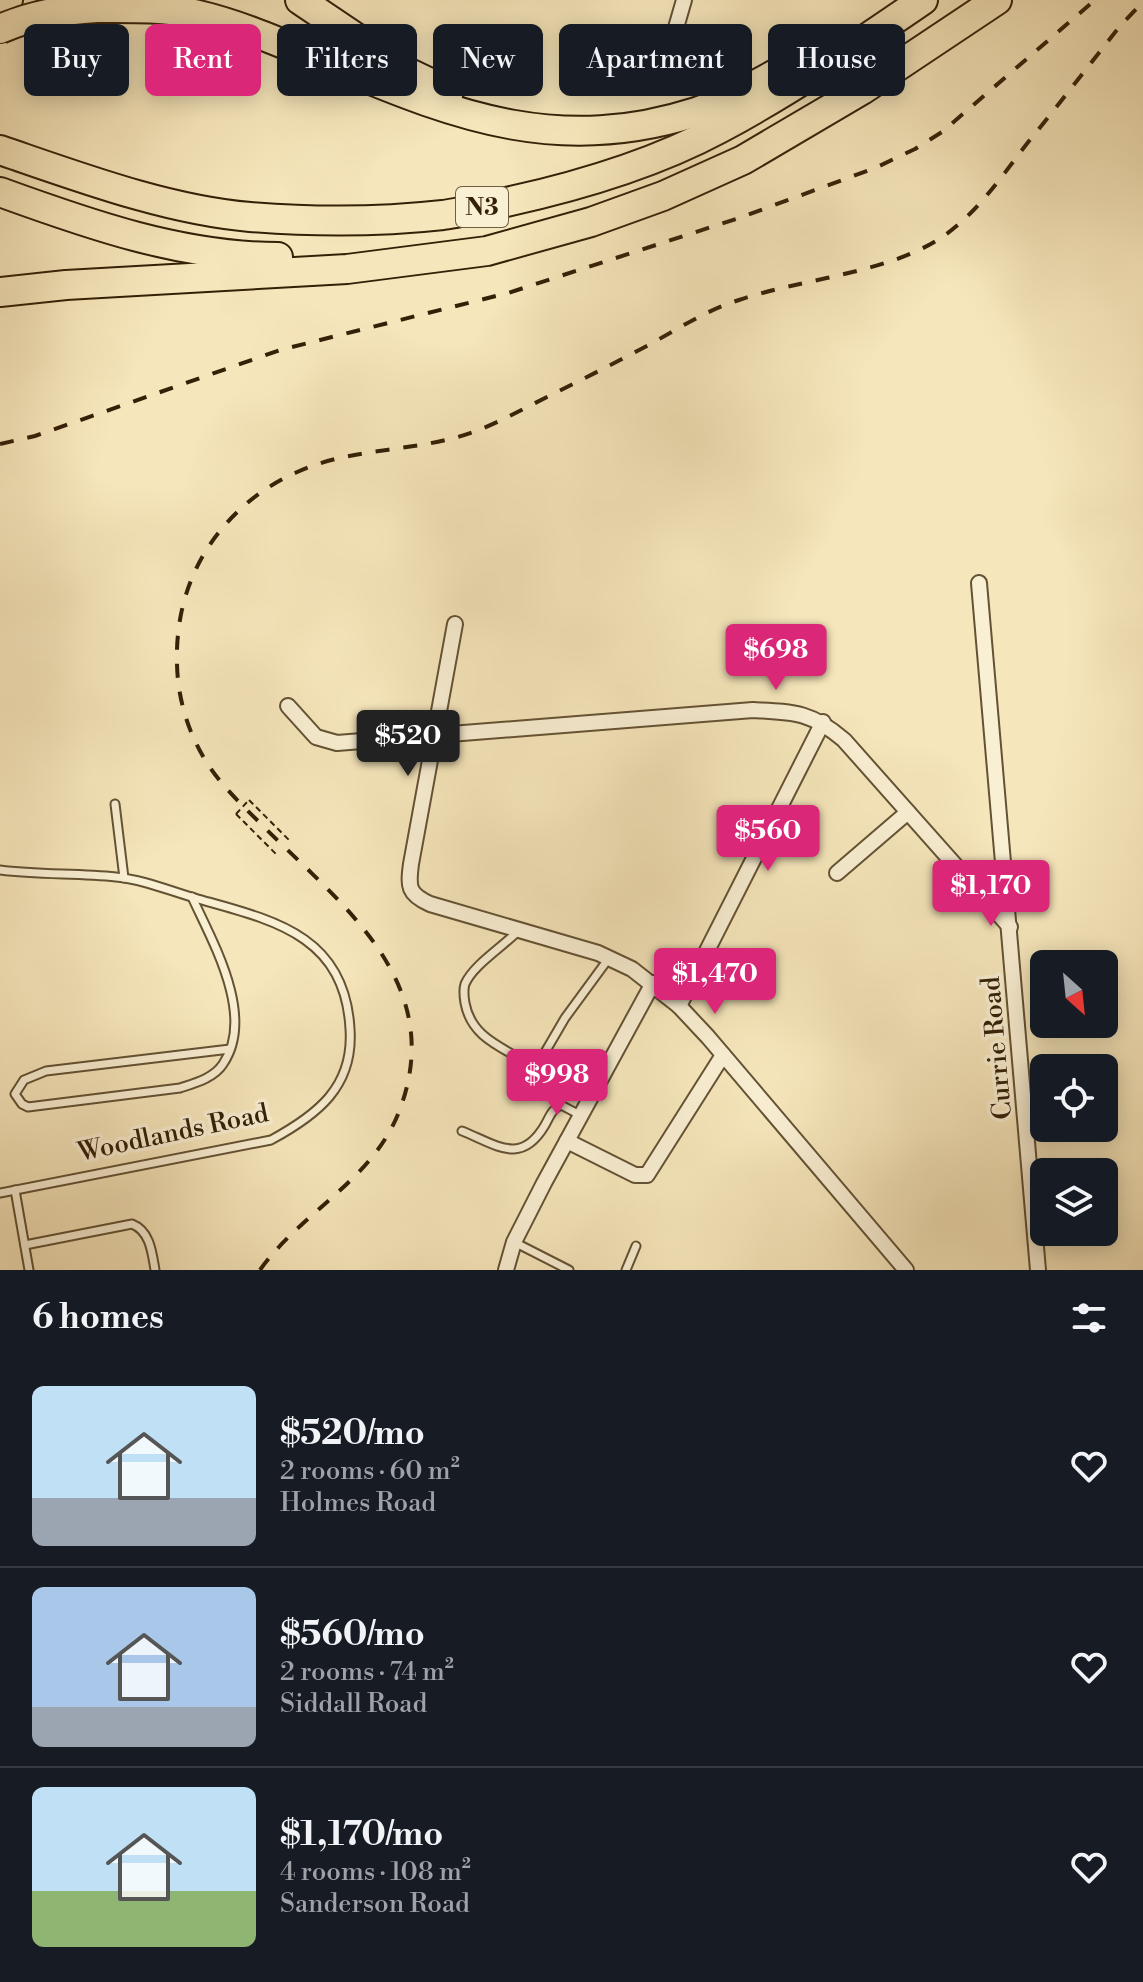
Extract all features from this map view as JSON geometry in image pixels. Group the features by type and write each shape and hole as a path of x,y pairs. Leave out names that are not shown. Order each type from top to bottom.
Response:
{"highway":[{"path":"300,0 407,72 438,88 485,105 544,117 595,118 648,112 766,79"},
{"path":"1,28 46,13 97,8 162,9 238,26 473,118 551,131 609,129 652,123 698,111 830,45 896,0"},
{"name":"N3","path":"0,150 98,184 249,217 365,220 445,215 542,194 626,169 717,130 829,64 923,0"},
{"name":"N3","path":"0,192 78,220 152,240 251,257 341,258 485,245 591,222 663,196 743,160 862,90 997,0"},
{"path":"0,290 347,269 487,251 591,222"}],"main road":[{"path":"1,28 10,0"}],"street":[{"path":"677,24 684,0"},
{"name":"Currie Road","path":"979,583 1038,1270"},
{"path":"455,624 409,881 417,897 430,904 609,958 653,983 679,1006 723,1055 899,1267"},
{"path":"288,706 316,737 337,743 753,710 793,712 823,722 844,740 1010,927"},
{"path":"679,1006 823,722"},
{"path":"837,873 908,812"},
{"path":"506,1270 514,1242 653,983"},
{"path":"567,1141 635,1175 647,1175 723,1055"}],"lane":[{"path":"115,804 124,878"},
{"name":"Woodlands Road","path":"0,870 143,881 281,924 305,937 327,958 341,984 350,1016 351,1039 337,1088 325,1105 271,1140 0,1193"},
{"path":"192,897 230,987 234,1011 230,1049 222,1065 201,1081 180,1088 28,1107 15,1094 24,1080 46,1071 230,1049"},
{"path":"519,930 476,970 465,983 463,994 466,1012 479,1034 526,1062 533,1062 544,1054 565,1018 609,958"},
{"path":"462,1131 510,1150 519,1150 534,1141 555,1108 561,1105 580,1115"},
{"path":"15,1190 29,1270"},
{"path":"25,1245 132,1224 140,1227 148,1238 155,1270"},
{"path":"514,1242 569,1270"},
{"path":"626,1270 636,1246"}],"path":[{"path":"276,854 236,814 249,800 291,842"}],"railway":[{"path":"0,444 35,436 280,350 508,293 739,218 875,168 942,132 1095,0"},
{"path":"260,1270 296,1230 355,1176 388,1134 400,1109 411,1063 409,1021 397,983 377,947 321,882 225,786 207,763 189,727 179,688 178,631 193,575 215,537 257,495 295,473 339,458 431,443 476,431 726,305 763,293 866,269 936,241 987,196 1120,26 1143,2"}]}
